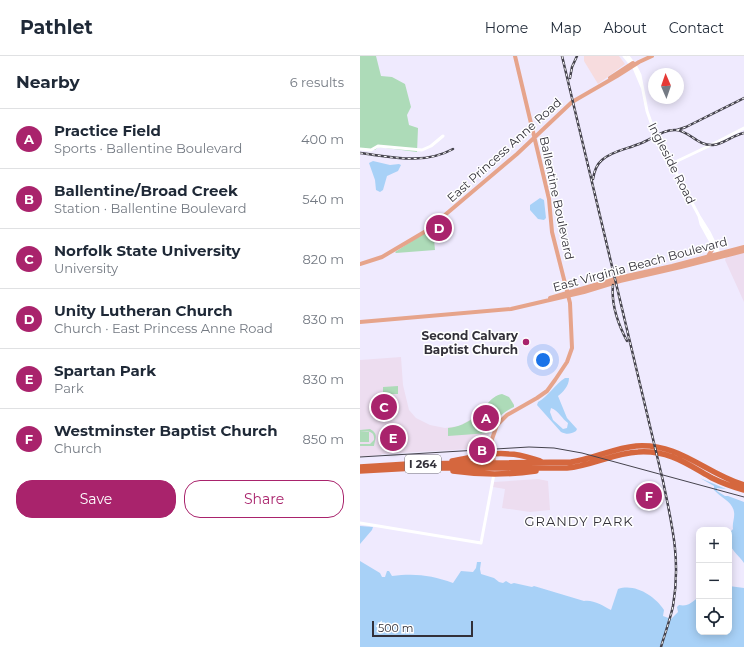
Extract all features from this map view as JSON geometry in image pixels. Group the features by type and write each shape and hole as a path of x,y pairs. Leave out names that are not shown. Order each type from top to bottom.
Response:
{"highway":[{"name":"I 264","path":"566,465 626,448 660,450 684,455 723,477 744,485"},
{"name":"I 264","path":"360,467 584,466 615,456 650,449"},
{"name":"I 264","path":"660,450 682,460 718,481 744,490"},
{"path":"431,466 492,454 510,454 566,465"},
{"path":"431,466 475,474 516,474 566,465"},
{"name":"I 264","path":"360,471 431,466"}],"main road":[{"name":"Ballentine Boulevard","path":"492,474 490,436 495,423 504,414 536,396 546,388 566,358 571,346 571,310 568,294 552,232 549,199 515,56"},
{"name":"East Princess Anne Road","path":"360,264 382,257 426,231 509,161 572,102 647,56"},
{"name":"East Princess Anne Road","path":"633,64 652,56"},
{"path":"708,256 712,250 712,245"},
{"name":"East Virginia Beach Boulevard","path":"632,276 676,268 744,247"},
{"name":"East Virginia Beach Boulevard","path":"360,322 503,310 542,302 602,284 708,256 744,251"},
{"path":"671,266 676,268 691,261"}],"street":[{"name":"Ingleside Road","path":"624,56 633,64"},
{"name":"Ingleside Road","path":"628,56 642,86 650,122 719,255"},
{"path":"671,164 744,128"},
{"path":"360,149 371,150 375,146 379,146 422,150 431,146 443,136"},
{"name":"Ingleside Road","path":"699,216 701,224 719,255"},
{"name":"Ballentine Boulevard","path":"360,524 481,543 491,488 492,474"}],"shaded area":[{"path":"584,56 619,56 625,64 598,84 584,61"},
{"path":"744,252 744,302 725,260 726,257"},
{"path":"401,357 403,385 409,410 416,418 430,425 445,428 459,426 475,417 496,396 504,395 511,399 514,405 493,423 488,437 488,448 382,454 360,457 360,360"},
{"path":"538,479 548,481 550,510 530,512 502,508 505,489 493,487 494,482"}],"green space":[{"path":"360,56 376,56 381,76 392,77 405,84 411,107 407,115 409,125 418,128 417,152 378,147 375,150 360,148"},
{"path":"432,228 435,250 395,252"},
{"path":"398,386 398,394 383,394 383,387"},
{"path":"502,394 509,397 514,407 498,418 489,433 448,436 448,428 466,423 478,414 494,397"},
{"path":"399,427 402,428 401,449 385,450 384,432 396,432"},
{"path":"370,429 375,433 376,438 374,446 360,446 360,444 370,444 374,440 372,433 368,431 360,432 360,430"},
{"path":"360,432 369,432 369,442 360,442"}],"water":[{"path":"373,161 390,165 401,165 398,171 387,176 383,190 380,192 376,190 375,180 369,163"},
{"path":"540,198 544,200 546,218 544,220 538,219 530,210 530,205"},
{"path":"565,378 569,378 564,391 558,396 567,418 577,429 569,434 561,432 537,405 538,402","holes":["551,408 554,409 568,423 567,428 563,429 553,420 550,412"]},
{"path":"700,478 726,489 717,488 717,491 725,496 744,502 744,563 732,548 733,508 729,502 714,490 714,486"},
{"path":"360,526 373,527 360,544"},
{"path":"360,561 380,573 382,577 385,577 387,571 389,571 392,576 423,575 453,583 461,571 473,572 476,568 477,562 481,562 481,574 494,578 499,582 503,583 506,581 511,584 514,583 532,587 534,586 584,601 594,602 611,610 618,589 638,589 655,600 664,610 663,616 671,619 678,612 677,607 679,605 687,605 696,599 696,635 732,635 732,586 744,588 744,647 360,647"}],"tram line":[{"path":"360,457 529,447 554,448 582,453 744,497"}],"railway":[{"path":"562,56 663,481 672,528 676,558 675,589 672,611 661,647"},
{"path":"570,78 572,67 577,56"},
{"path":"677,130 744,98"},
{"path":"593,179 597,166 606,157 615,152 644,142 666,131 681,131 707,145 721,143 744,133"},
{"path":"360,153 396,158 419,158 431,157 453,149"},
{"path":"613,285 613,299 616,314 627,341"}],"place":[{"name":"Unity Lutheran Church","path":"439,228"},
{"name":"Second Calvary Baptist Church","path":"526,342"},
{"name":"Norfolk State University","path":"384,407"},
{"name":"Practice Field","path":"486,418"},
{"name":"Spartan Park","path":"393,438"},
{"name":"Ballentine/Broad Creek","path":"482,450"},
{"name":"Westminster Baptist Church","path":"649,496"}],"district":[{"name":"GRANDY PARK","path":"579,521"}]}
